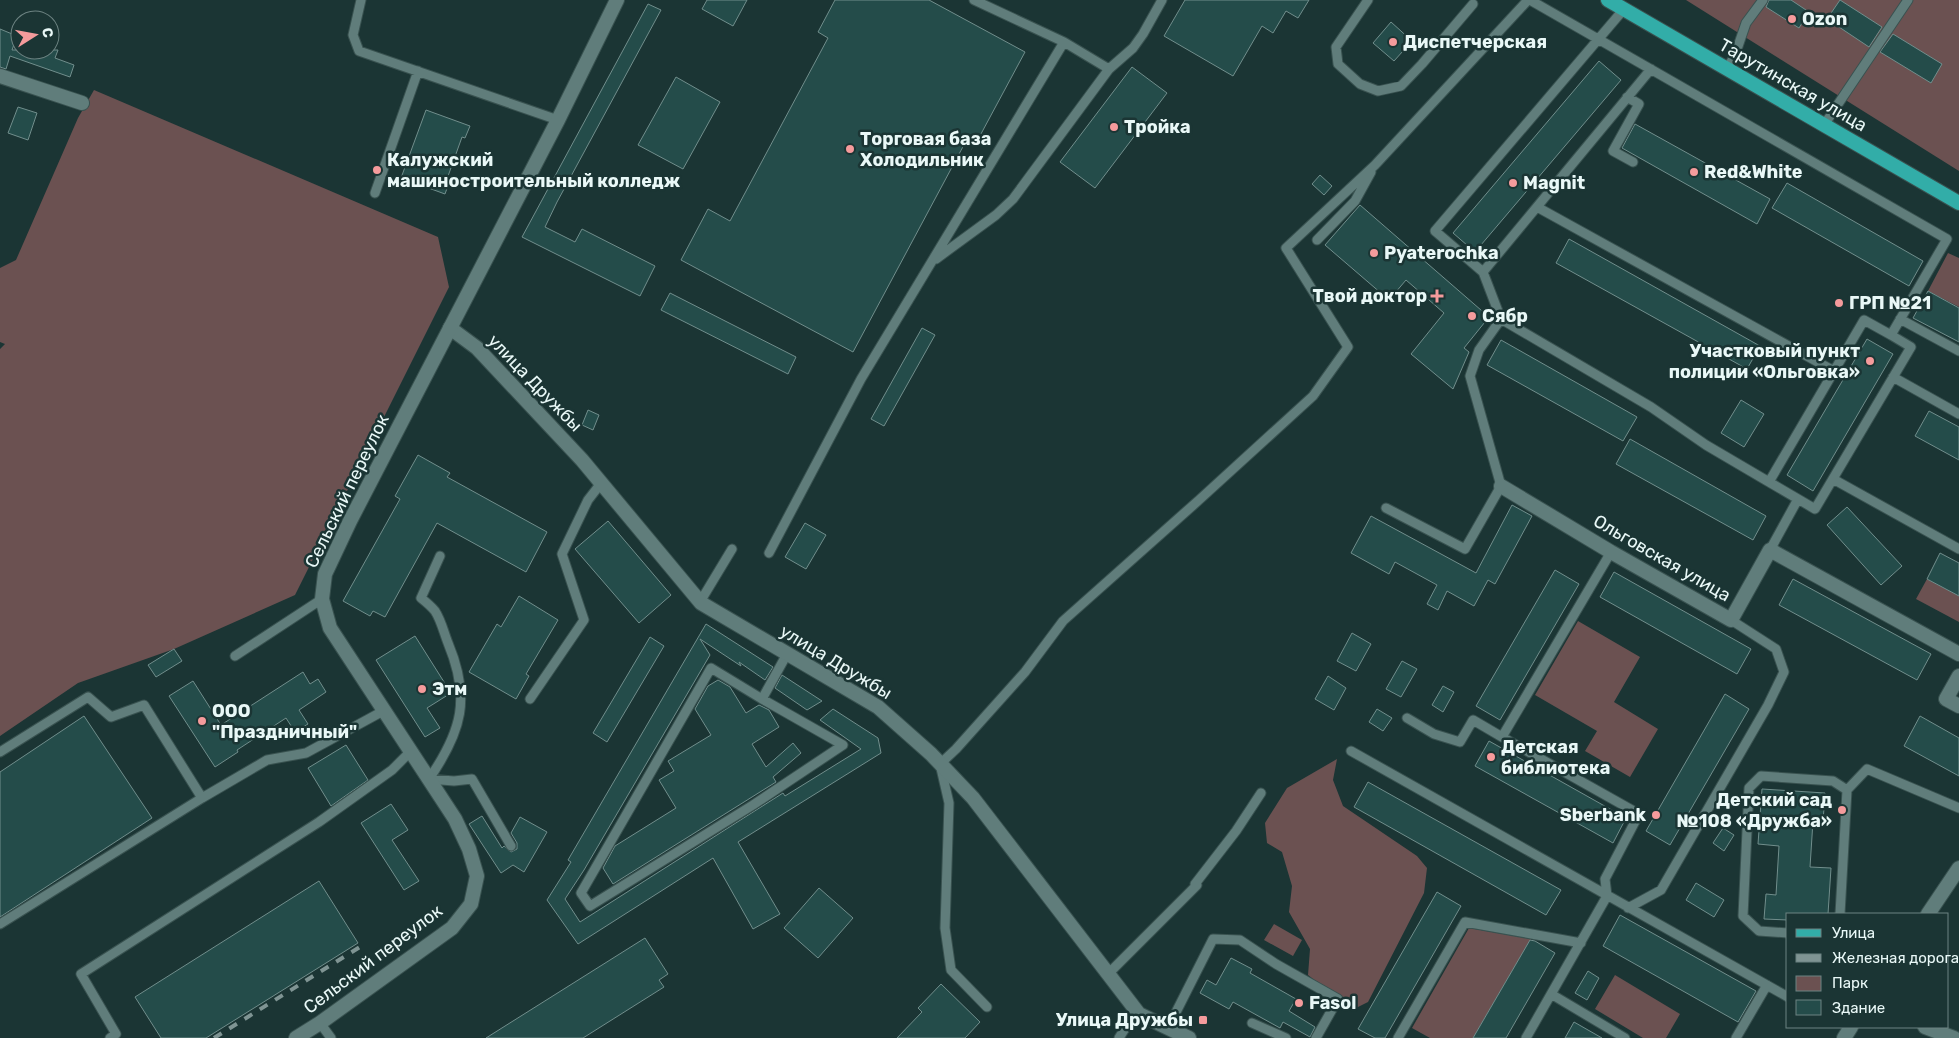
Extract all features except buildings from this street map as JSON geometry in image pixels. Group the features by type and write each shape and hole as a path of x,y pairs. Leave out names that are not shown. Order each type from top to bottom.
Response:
{"main road":[{"name":"Тарутинская улица","path":"1609,0 1959,203"}],"street":[{"name":"Сельский переулок","path":"296,1038 320,1023 452,928 471,904 477,876 469,849 455,819 330,628 322,599 324,574 558,120 616,0"},
{"path":"0,76 82,103"},
{"name":"улица Дружбы","path":"450,328 477,348 602,482 700,602 878,706 940,764 973,798 1139,1014 1189,1038"},
{"name":"Ольговская улица","path":"1502,486 1611,552 1731,620 1770,550"},
{"path":"1770,550 1959,654"},
{"path":"1959,676 1946,699 1959,706"},
{"path":"1929,913 1959,868"},
{"path":"1928,1028 1954,1038"}],"lane":[{"path":"361,0 352,35 360,51 558,120"},
{"path":"974,0 1064,42 1109,69"},
{"path":"933,261 996,215 1013,199 1109,69 1133,48 1162,0"},
{"path":"1368,0 1336,47 1338,64 1360,84 1378,92 1401,86 1422,64 1472,1"},
{"path":"987,1007 951,970 945,928 949,803 940,764 956,749 1025,672 1063,621 1313,396 1348,346 1286,248 1375,165 1529,0 1947,238 1891,335"},
{"path":"1727,69 1735,55 1746,22 1763,0"},
{"path":"1824,125 1908,0"},
{"path":"1624,10 1435,231 1483,272 1501,319 1651,407 1706,444 1769,482 1815,509 1911,347 1864,320 1769,482"},
{"path":"769,553 862,379 1064,42"},
{"path":"1483,272 1650,69"},
{"path":"375,193 418,71"},
{"path":"1627,97 1639,104 1613,151 1633,162"},
{"path":"1317,240 1355,201 1375,165"},
{"path":"1536,207 1834,371"},
{"path":"1386,508 1465,549 1502,486 1470,376 1479,350 1501,319"},
{"path":"1900,319 1959,350"},
{"path":"1893,377 1959,414"},
{"path":"1833,479 1959,549"},
{"path":"530,699 584,620 562,554 588,500 602,482"},
{"path":"1770,550 1798,499"},
{"path":"700,602 732,549"},
{"path":"1502,737 1611,552"},
{"path":"429,779 442,761 456,732 462,694 456,661 435,612 421,598 440,556"},
{"path":"235,656 322,599"},
{"path":"1628,908 1661,890 1768,705 1784,672 1776,649 1731,620"},
{"path":"762,699 787,654"},
{"path":"710,668 762,699 843,745 753,805 590,906 581,893 710,668"},
{"path":"0,752 88,697 111,717 144,705 202,798"},
{"path":"0,924 202,798 267,760 306,753 385,710"},
{"path":"1407,718 1434,734 1460,742 1473,720 1639,814 1605,879 1607,896 1526,1038"},
{"path":"110,1038 116,1034 81,974 319,822 392,770 411,751"},
{"path":"1350,751 1786,996"},
{"path":"1840,913 1847,790 1867,769 1959,808"},
{"path":"1786,933 1759,931 1742,916 1749,788 1761,776 1833,781 1847,790"},
{"path":"429,779 454,781 472,779 511,846"},
{"path":"1108,974 1197,885 1236,831 1260,793"},
{"path":"1398,1038 1465,922 1581,943"},
{"path":"1168,1028 1213,939 1240,940 1276,964 1338,999 1316,1038"},
{"path":"1736,1038 1767,985"},
{"path":"1551,994 1625,1038"},
{"path":"1119,1038 1139,1014"},
{"path":"320,1023 331,1038"},
{"path":"1252,1023 1286,1038"}],"green space":[{"path":"1686,0 1959,0 1959,171"},
{"path":"94,90 438,237 449,287 295,595 174,649 78,683 0,736 0,349 5,344 0,342 0,268 16,260 78,118"},
{"path":"1948,253 1959,258 1959,307 1928,291"},
{"path":"1927,579 1959,596 1959,622 1916,599"},
{"path":"1578,621 1640,657 1614,702 1658,729 1630,777 1585,751 1597,731 1535,695"},
{"path":"1337,759 1333,780 1343,806 1417,856 1427,868 1424,893 1368,1002 1352,1010 1308,975 1310,949 1289,912 1292,886 1282,852 1267,843 1265,823 1287,788"},
{"path":"1274,924 1302,940 1293,956 1264,940"},
{"path":"1469,928 1531,939 1473,1038 1430,1038 1412,1028"},
{"path":"1615,975 1680,1014 1666,1038 1643,1038 1595,1009"}],"railway":[{"path":"214,1038 363,945"}],"place":[{"name":"Ozon","path":"1792,19"},
{"name":"Диспетчерская","path":"1393,42"},
{"name":"Тройка","path":"1114,127"},
{"name":"Торговая база Холодильник","path":"850,149"},
{"name":"Калужский машиностроительный колледж","path":"377,170"},
{"name":"Red&White","path":"1694,172"},
{"name":"Magnit","path":"1513,183"},
{"name":"Pyaterochka","path":"1374,253"},
{"name":"Твой доктор","path":"1437,296"},
{"name":"ГРП №21","path":"1839,303"},
{"name":"Сябр","path":"1472,316"},
{"name":"Участковый пункт полиции «Ольговка»","path":"1870,361"},
{"name":"Этм","path":"422,689"},
{"name":"ООО \"Праздничный\"","path":"202,721"},
{"name":"Детская библиотека","path":"1491,757"},
{"name":"Детский сад №108 «Дружба»","path":"1842,810"},
{"name":"Sberbank","path":"1656,815"},
{"name":"Fasol","path":"1299,1003"},
{"name":"Улица Дружбы","path":"1203,1020"}]}
